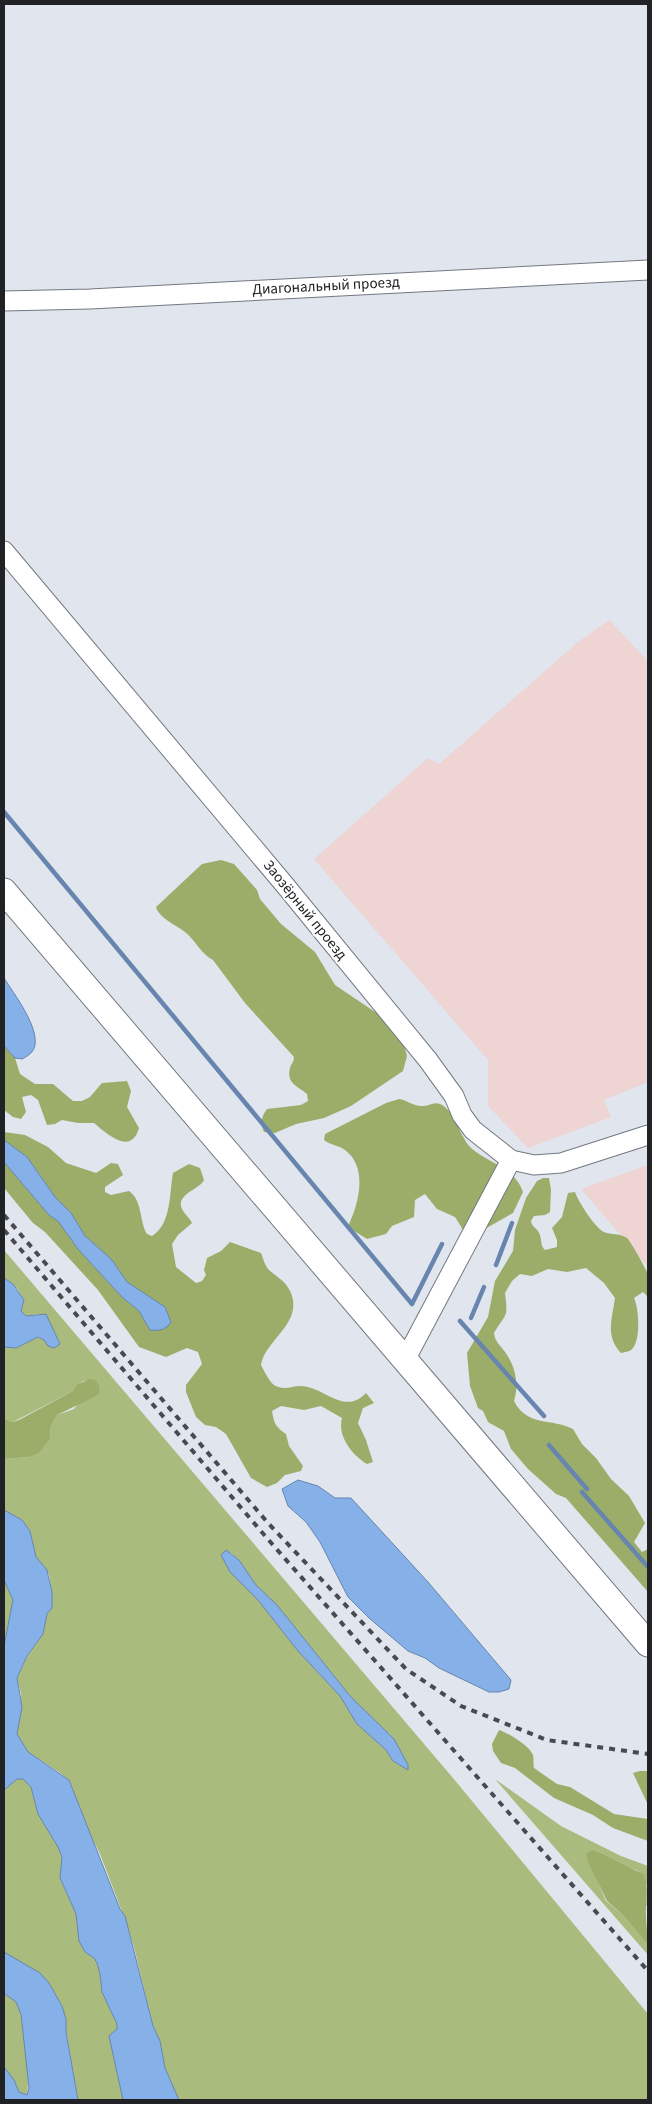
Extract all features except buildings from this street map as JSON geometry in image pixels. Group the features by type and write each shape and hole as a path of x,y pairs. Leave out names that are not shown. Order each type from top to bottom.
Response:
{"main road":[{"path":"4,891 648,1644"}],"street":[{"name":"Диагональный проезд","path":"4,301 90,299 648,270"},
{"name":"Заозёрный проезд","path":"4,551 284,884 428,1060 454,1096 462,1115 473,1130 512,1160 534,1165 561,1164 648,1135"},
{"path":"405,1360 512,1160"}],"shaded area":[{"path":"609,620 648,661 648,1082 604,1100 611,1117 528,1148 488,1106 488,1060 314,859 428,758 439,764 577,643"},
{"path":"648,1165 648,1267 581,1189"}],"green space":[{"path":"221,860 234,864 257,890 260,899 281,924 315,952 335,985 381,1016 404,1045 407,1056 403,1071 351,1106 324,1118 296,1124 275,1133 264,1132 262,1120 267,1109 301,1105 308,1101 307,1094 294,1084 290,1078 289,1073 294,1057 245,1003 213,960 185,932 161,915 156,907 202,864"},
{"path":"4,1046 15,1058 20,1074 35,1084 53,1084 73,1101 82,1101 90,1097 102,1083 127,1081 131,1091 127,1107 139,1128 135,1136 130,1141 118,1140 94,1123 62,1120 55,1124 47,1125 38,1100 31,1095 22,1097 26,1112 21,1119 13,1117 4,1110"},
{"path":"399,1099 418,1106 437,1103 445,1107 454,1118 463,1137 471,1148 514,1176 523,1192 513,1213 476,1234 465,1233 455,1217 437,1209 425,1194 415,1200 414,1217 392,1226 386,1234 367,1239 351,1229 349,1224 356,1206 359,1186 357,1166 345,1150 324,1140 325,1134 386,1103"},
{"path":"4,1132 25,1135 48,1147 66,1163 96,1173 111,1163 118,1164 123,1175 105,1187 105,1192 111,1195 129,1191 137,1200 147,1234 152,1236 163,1224 166,1216 173,1173 189,1164 200,1168 204,1180 186,1194 181,1202 182,1208 192,1223 178,1235 172,1244 176,1267 196,1283 202,1281 206,1275 204,1270 207,1258 221,1251 230,1242 261,1253 268,1268 289,1289 293,1304 292,1314 288,1323 264,1356 261,1365 265,1373 272,1383 278,1387 301,1386 342,1401 350,1402 366,1393 374,1403 363,1408 358,1423 373,1462 367,1464 351,1450 342,1432 342,1418 321,1406 304,1410 281,1406 272,1411 274,1419 276,1425 286,1434 289,1446 303,1466 301,1471 285,1475 277,1483 267,1487 251,1478 226,1434 216,1427 205,1425 196,1417 186,1392 186,1385 202,1364 198,1352 187,1348 166,1357 139,1347 98,1290 45,1232 33,1223 4,1188 4,1162 49,1215 58,1221 78,1249 122,1297 139,1311 150,1330 165,1329 156,1301 127,1282 112,1260 85,1236 71,1213 55,1197 27,1157 4,1140"},
{"path":"549,1178 551,1190 550,1212 545,1215 534,1216 531,1221 541,1237 545,1250 557,1247 557,1240 552,1228 562,1217 568,1193 575,1192 587,1214 600,1230 627,1238 635,1249 648,1274 649,1280 648,1297 643,1292 634,1298 638,1316 637,1339 632,1349 628,1351 621,1353 616,1347 611,1334 611,1320 615,1298 604,1283 586,1268 567,1272 548,1269 532,1276 520,1274 512,1281 505,1293 506,1314 494,1333 497,1341 509,1358 516,1376 516,1395 514,1401 519,1409 526,1415 540,1421 573,1429 582,1444 596,1458 611,1479 629,1496 645,1523 634,1542 642,1552 648,1549 648,1592 566,1498 556,1494 528,1469 511,1449 504,1431 488,1422 483,1411 478,1408 470,1386 467,1353 488,1317 495,1281 513,1251 515,1230 526,1198 537,1181"},
{"path":"4,1250 453,1778 648,2014 648,2100 179,2100 165,2068 160,2041 153,2026 126,1922 100,1854 86,1826 73,1789 69,1780 28,1752 17,1734 21,1711 21,1694 17,1678 27,1657 43,1634 47,1614 52,1608 52,1592 49,1574 36,1557 30,1531 22,1520 4,1510 4,1459 29,1457 50,1438 51,1426 57,1415 74,1409 96,1380 83,1381 73,1391 13,1422 4,1419 4,1347 16,1348 38,1337 44,1340 39,1314 26,1316 21,1312 24,1300 17,1288 4,1278","holes":["231,1553 239,1560 256,1585 288,1619 350,1696 380,1727 390,1734 408,1765 408,1770 393,1761 386,1750 357,1724 340,1696 298,1651 258,1600 230,1572"]},
{"path":"89,1379 96,1380 99,1386 98,1395 57,1415 51,1426 50,1438 39,1453 29,1457 4,1459 4,1419 13,1422 19,1420 73,1391 77,1385"},
{"path":"4,1580 13,1600 4,1646"},
{"path":"499,1730 523,1743 533,1755 534,1768 557,1784 570,1787 614,1814 648,1819 648,1841 613,1828 593,1815 554,1798 515,1768 501,1763 493,1751 492,1744"},
{"path":"648,1771 648,1805 633,1773"},
{"path":"17,1779 23,1779 31,1787 38,1814 62,1857 60,1879 76,1914 79,1941 85,1952 94,1958 97,1963 102,1992 117,2024 118,2029 109,2036 123,2100 78,2100 62,2006 49,1983 4,1952 4,1790"},
{"path":"495,1779 561,1826 621,1856 648,1866 648,1887 638,1871 611,1860 594,1850 597,1880 606,1901 623,1915 648,1945 648,1955"},
{"path":"594,1850 643,1874 647,1890 648,1945 623,1915 607,1901 587,1860 587,1853"},
{"path":"648,1887 648,1904 646,1906"},
{"path":"4,1993 16,2002 22,2019 27,2063 27,2095 19,2092 4,2067"}],"water":[{"path":"4,978 29,1019 35,1037 33,1050 22,1059 15,1058 4,1046"},
{"path":"4,1140 27,1157 55,1197 71,1213 85,1236 112,1260 127,1282 165,1307 171,1322 167,1327 159,1330 150,1330 139,1311 122,1297 78,1249 58,1221 49,1215 4,1162"},
{"path":"4,1278 13,1284 24,1300 21,1311 26,1316 46,1314 60,1344 54,1348 48,1346 44,1340 38,1337 16,1348 4,1347"},
{"path":"298,1480 318,1486 335,1498 351,1498 428,1582 511,1680 509,1689 489,1692 439,1668 425,1658 408,1651 369,1618 348,1597 320,1542 306,1522 288,1506 282,1489"},
{"path":"4,1510 22,1520 30,1531 36,1557 47,1570 52,1592 52,1608 47,1614 43,1634 27,1656 17,1678 22,1707 17,1734 28,1752 69,1780 120,1909 125,1916 153,2026 160,2041 165,2068 179,2100 123,2100 109,2036 117,2029 117,2024 102,1992 97,1963 94,1958 85,1952 79,1941 76,1914 60,1878 62,1857 38,1814 31,1787 23,1779 17,1779 4,1790 4,1646 13,1600 4,1580"},
{"path":"226,1550 239,1560 256,1585 277,1605 350,1696 394,1739 408,1765 408,1770 393,1761 386,1750 357,1724 340,1696 298,1651 258,1600 230,1572 221,1555"},
{"path":"4,1952 40,1973 49,1983 62,2006 66,2019 66,2032 78,2100 4,2100 4,2067 14,2080 19,2092 27,2095 29,2088 21,2014 16,2002 4,1993"}],"waterway":[{"path":"4,812 412,1304 442,1244"},
{"path":"496,1265 512,1223"},
{"path":"471,1318 484,1287"},
{"path":"460,1321 544,1416"},
{"path":"549,1445 587,1489"},
{"path":"582,1492 648,1567"}],"railway":[{"path":"4,1215 268,1523 406,1669 461,1706 547,1740 648,1754"},
{"path":"4,1230 266,1537 648,1971"}]}
